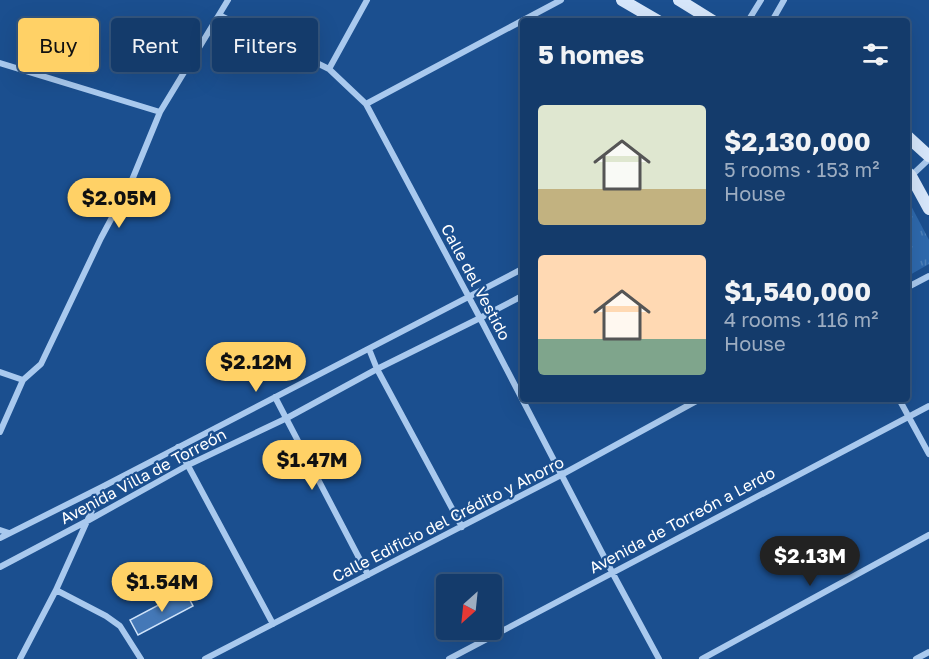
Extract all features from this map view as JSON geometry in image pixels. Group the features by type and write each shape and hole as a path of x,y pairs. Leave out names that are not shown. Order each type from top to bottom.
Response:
{"main road":[{"path":"622,0 653,18"},
{"path":"679,0 708,18"},
{"path":"910,139 929,157"},
{"path":"910,177 929,209"}],"street":[{"path":"0,432 23,380 41,364 101,238 132,180 160,112 228,0"},
{"path":"329,69 367,0"},
{"path":"527,18 561,0"},
{"path":"750,18 761,0"},
{"path":"774,18 784,0"},
{"name":"Calle del Vestido","path":"219,15 329,69 366,104 470,297 520,396"},
{"path":"366,104 520,22"},
{"path":"0,63 160,112"},
{"path":"910,174 929,157"},
{"name":"Avenida Villa de Torreón","path":"0,538 520,270"},
{"path":"910,286 929,276"},
{"name":"Avenida Villa de Torreón","path":"0,567 188,465 287,418 377,369 520,297"},
{"path":"369,349 377,369 462,527"},
{"path":"0,372 23,380"},
{"path":"275,397 368,575"},
{"name":"Calle del Vestido","path":"523,402 660,659"},
{"name":"Calle Edificio del Crédito y Ahorro","path":"206,659 561,475 695,402"},
{"path":"901,402 929,454"},
{"name":"Avenida de Torreón a Lerdo","path":"449,659 929,405"},
{"path":"178,447 273,624"},
{"path":"20,659 56,590 102,487"},
{"path":"0,530 9,533"},
{"path":"702,659 929,535"},
{"path":"56,590 106,616 120,626 141,659"},
{"path":"916,659 929,652"}],"green space":[{"path":"910,204 929,240 929,264 910,275"}],"building":[{"path":"185,591 193,606 138,635 130,620"}]}
